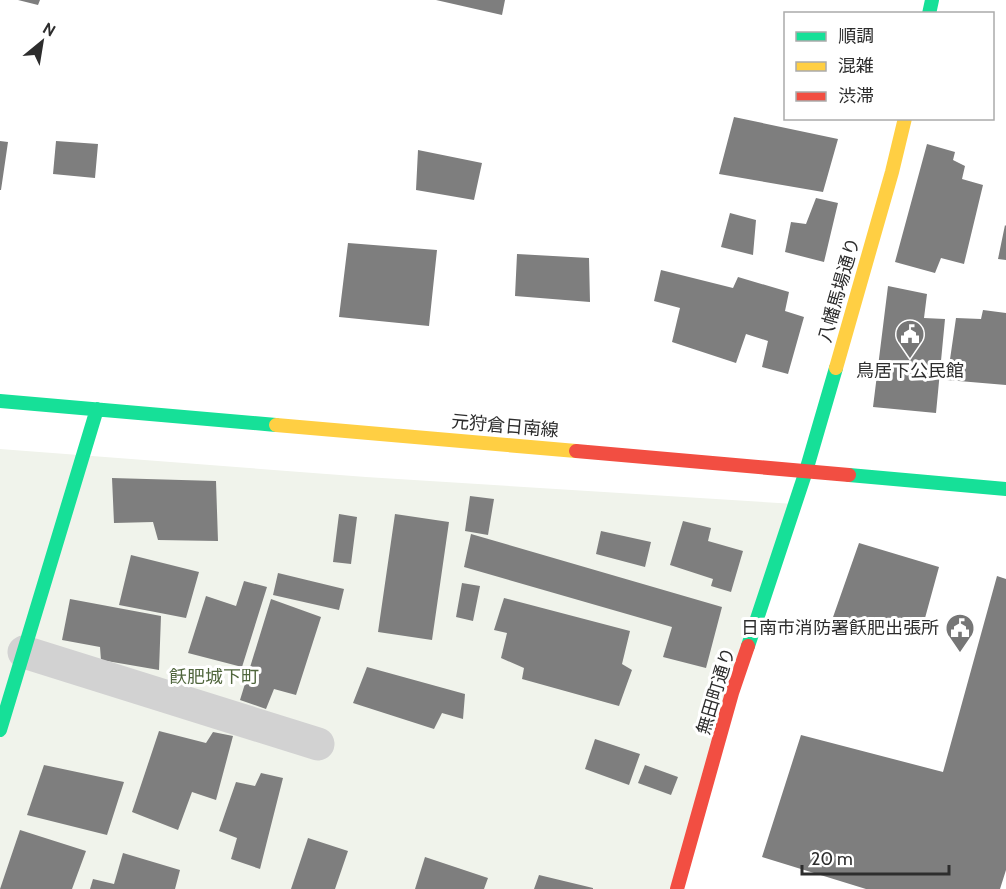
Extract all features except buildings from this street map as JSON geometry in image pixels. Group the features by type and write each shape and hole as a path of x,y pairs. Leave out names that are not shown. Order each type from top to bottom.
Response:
{"street":[{"name":"八幡馬場通り","path":"806,471 892,172 905,120"},
{"name":"元狩倉日南線","path":"0,401 1006,489"},
{"path":"0,730 97,409"},
{"name":"無田町通り","path":"677,889 732,693 806,471"},
{"path":"24,652 318,744"}],"green space":[{"name":"飫肥城下町","path":"0,449 366,477 795,504 677,889 0,889"}],"traffic: fast":[{"path":"929,12 932,0"},
{"path":"748,646 806,471 836,368"},
{"path":"0,401 276,425"},
{"path":"0,730 97,409"},
{"path":"849,475 1006,489"}],"traffic: slow":[{"path":"836,368 905,120"},
{"path":"276,425 576,451"}],"traffic: jam":[{"path":"576,451 849,475"},
{"path":"677,889 732,693 748,646"}],"place":[{"name":"鳥居下公民館","path":"910,360"},
{"name":"日南市消防署飫肥出張所","path":"960,654"}]}
